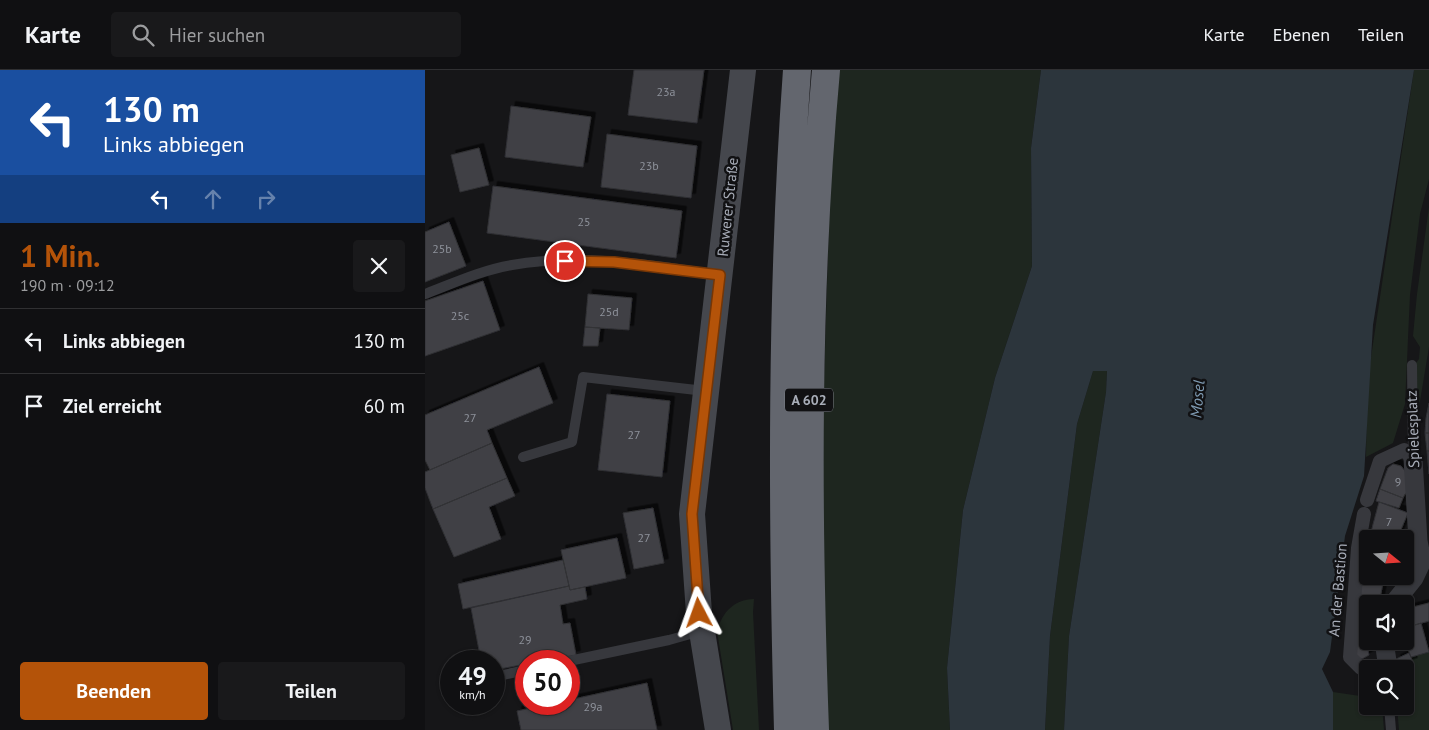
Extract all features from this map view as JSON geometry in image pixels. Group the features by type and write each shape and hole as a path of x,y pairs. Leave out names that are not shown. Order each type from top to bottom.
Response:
{"highway":[{"name":"A 602","path":"788,730 783,552 783,419 785,289 797,70"},
{"name":"A 602","path":"815,730 809,576 809,365 819,152 827,70"}],"main road":[{"name":"Ruwerer Straße","path":"718,730 701,630 692,514 743,70"}],"street":[{"path":"1367,500 1380,461 1404,450 1413,459"},
{"name":"Spielesplatz","path":"1400,595 1426,559 1418,541 1413,459"},
{"name":"An der Bastion","path":"1359,666 1350,657 1358,548 1364,514"}],"lane":[{"path":"425,294 484,271 532,262 614,262 720,275"},
{"name":"Spielesplatz","path":"1412,365 1413,459"},
{"path":"523,457 572,442 583,377 706,391"},
{"path":"580,659 669,640 701,630"},
{"path":"1390,715 1391,730"}],"shaded area":[{"path":"838,70 1041,70 1031,148 1032,266 995,378 963,510 947,668 950,730 828,730 820,508 830,189"},
{"path":"1414,70 1429,70 1429,179 1420,214 1410,295 1405,404 1393,443 1366,457 1367,384"},
{"path":"1429,207 1429,347 1419,407 1417,406 1416,363 1419,359 1420,347 1413,336"},
{"path":"1093,371 1107,371 1106,392 1069,636 1064,730 1045,730 1050,636 1077,424"},
{"path":"754,599 759,730 733,730 717,631 719,624 730,608 735,604"},
{"path":"1429,652 1429,730 1399,730 1398,715 1414,715 1414,660 1411,657"},
{"path":"1333,692 1359,696 1359,715 1383,715 1384,730 1333,730"}],"water":[{"name":"Mosel","path":"1041,70 1414,70 1373,325 1364,476 1345,536 1330,652 1322,669 1333,692 1333,730 1064,730 1069,636 1106,392 1107,371 1093,371 1077,424 1050,636 1045,730 950,730 947,668 963,510 995,378 1032,266 1031,148"}],"building":[{"path":"634,70 704,70 697,123 628,115"},
{"path":"511,106 591,117 583,167 505,157"},
{"path":"607,134 697,146 691,198 601,187"},
{"path":"479,148 489,185 460,192 451,155"},
{"path":"493,186 682,211 676,258 487,233"},
{"path":"449,222 466,266 425,282 425,232"},
{"path":"483,281 500,330 425,356 425,301"},
{"path":"588,294 632,298 629,330 585,327"},
{"path":"585,327 600,328 598,346 583,346"},
{"path":"539,367 553,403 487,430 492,443 430,470 425,460 425,415"},
{"path":"607,394 670,401 662,477 598,470"},
{"path":"1429,403 1429,433 1425,433 1426,418"},
{"path":"1425,433 1429,433 1429,451 1427,451"},
{"path":"492,443 507,478 433,509 425,488 425,472"},
{"path":"1427,451 1429,451 1429,474"},
{"path":"1393,464 1401,466 1405,471 1412,492 1405,494 1403,498 1380,489 1388,468"},
{"path":"507,478 515,496 489,507 501,539 454,557 433,509"},
{"path":"1380,489 1403,498 1399,508 1376,501"},
{"path":"1379,502 1408,513 1401,530 1372,530"},
{"path":"653,508 664,563 634,569 623,513"},
{"path":"617,538 626,578 570,590 561,550"},
{"path":"563,560 569,586 463,609 458,584"},
{"path":"1361,585 1383,585 1381,595 1360,595"},
{"path":"569,586 570,590 585,587 587,599 560,605 563,624 570,623 575,650 515,650 515,666 505,668 505,650 479,650 471,608"},
{"path":"1429,603 1429,621 1414,625 1414,607"},
{"path":"1359,611 1359,650 1368,650 1369,655 1362,659 1356,657"},
{"path":"1421,623 1429,652 1411,657 1408,650 1414,650 1414,625"},
{"path":"1409,653 1412,660 1396,660"},
{"path":"647,683 657,730 521,730 518,715 580,715 580,698"}],"route":[{"path":"565,261 614,262 720,275 692,514 699,613"}]}
